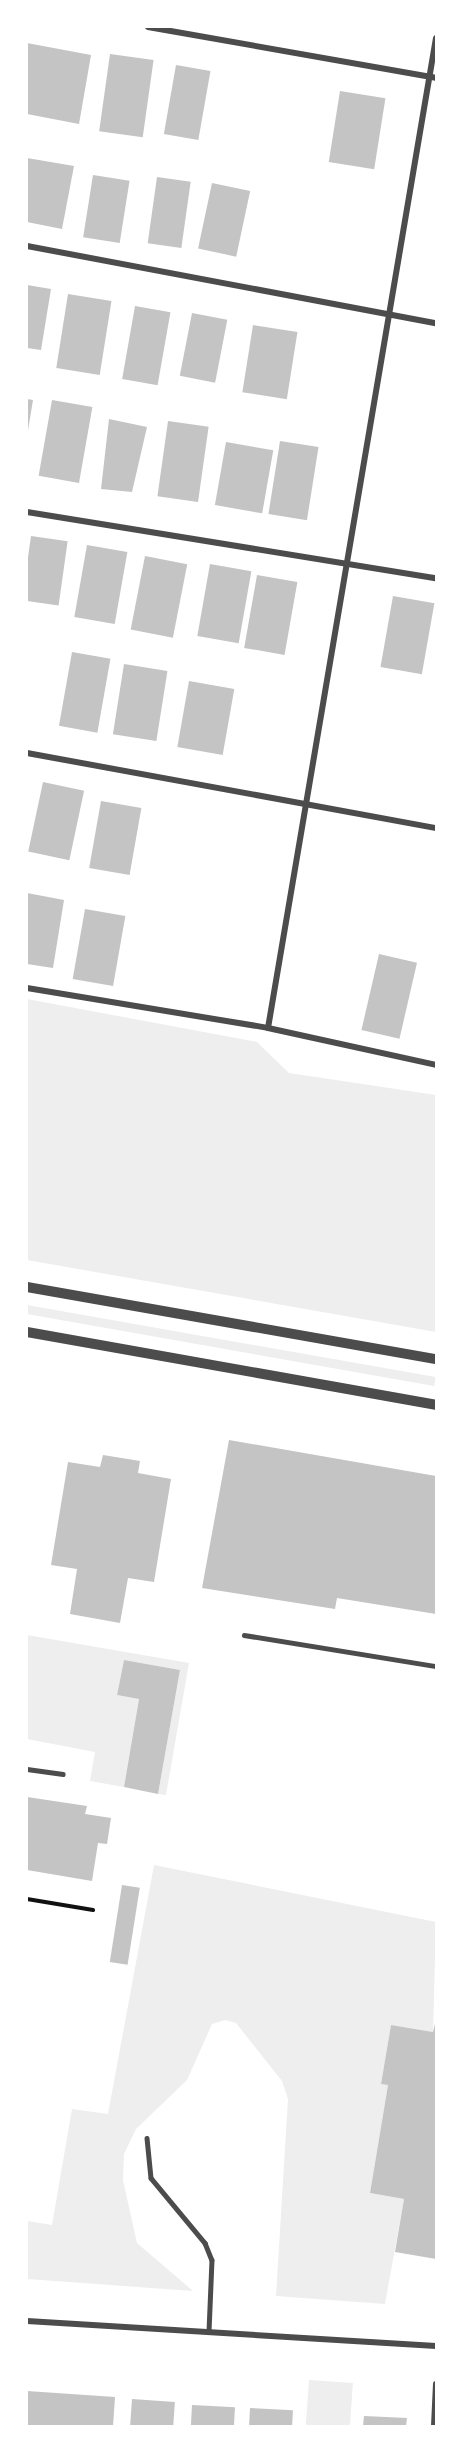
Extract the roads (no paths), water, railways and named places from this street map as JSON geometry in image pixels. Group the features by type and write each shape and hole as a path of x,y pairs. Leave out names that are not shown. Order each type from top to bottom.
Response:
{"street":[{"path":"148,27 433,78"},
{"path":"268,1028 390,314 433,78 436,38"},
{"path":"27,246 436,323"},
{"path":"27,513 436,578"},
{"path":"27,753 436,828"},
{"path":"27,988 268,1028 436,1065"},
{"path":"27,1287 436,1359"},
{"path":"27,1332 436,1405"},
{"path":"27,2321 436,2346"},
{"path":"434,2426 436,2384"}],"lane":[{"path":"244,1635 436,1666"},
{"path":"27,1769 63,1774"},
{"path":"147,2138 151,2178 205,2243 212,2260 209,2332"}]}
